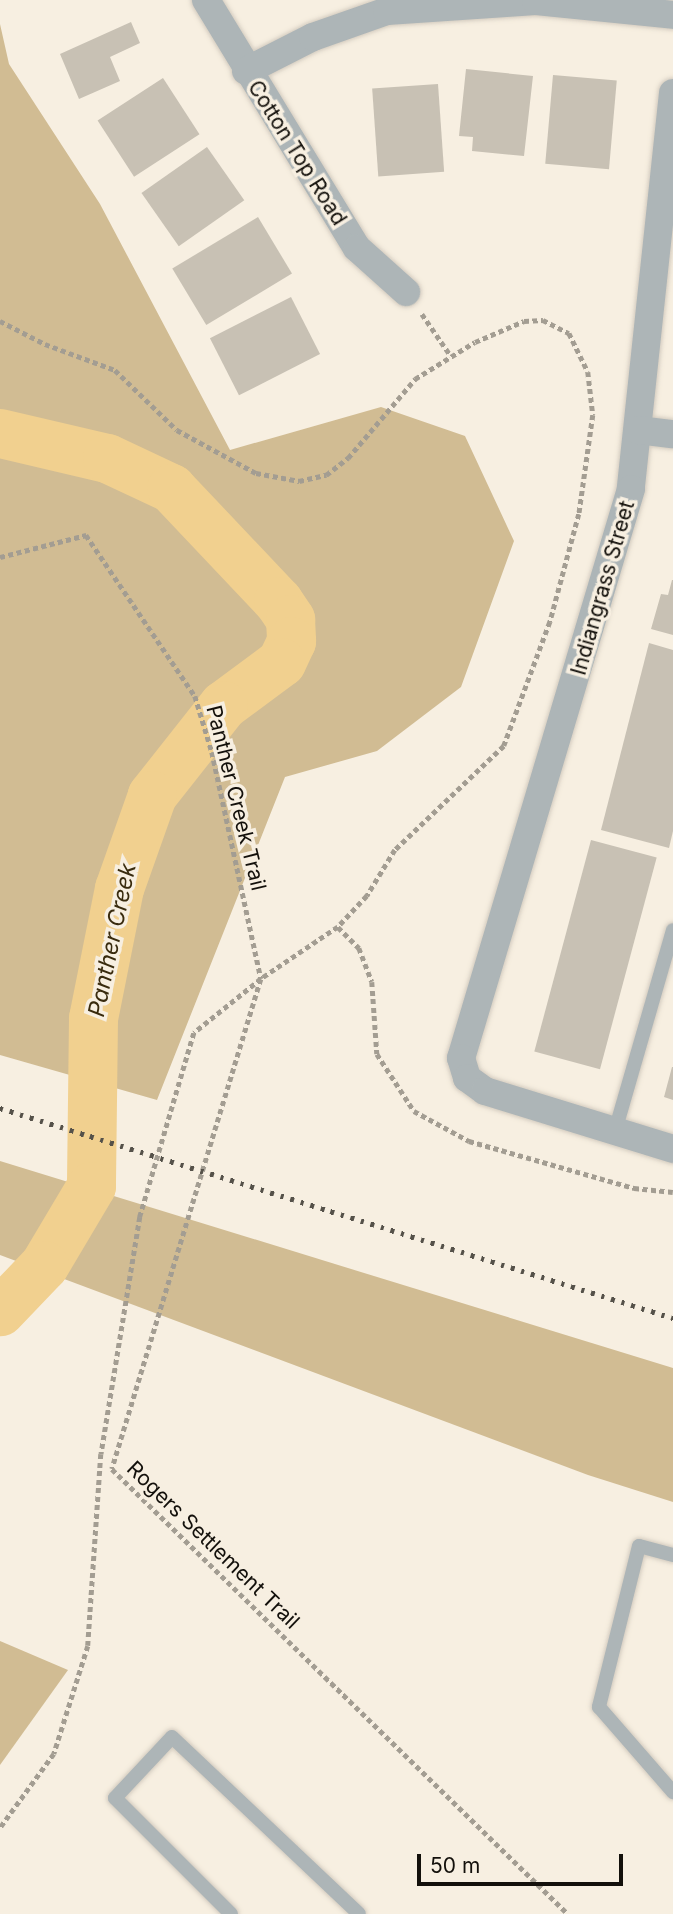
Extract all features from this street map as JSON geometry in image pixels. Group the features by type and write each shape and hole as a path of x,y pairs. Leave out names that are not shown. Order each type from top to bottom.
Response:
{"street":[{"name":"Cotton Top Road","path":"206,0 246,71 357,248 406,292"},
{"path":"246,71 313,37 387,11 536,1 673,15"},
{"name":"Indiangrass Street","path":"615,1131 485,1091 461,1068 465,1037 618,545 638,430 673,93"},
{"path":"638,430 673,434"},
{"path":"615,1131 673,1149"}],"lane":[{"path":"615,1131 673,930"},
{"path":"673,1555 639,1546 599,1707 673,1792"},
{"path":"231,1914 115,1798 172,1737 359,1914"}],"path":[{"path":"406,292 451,356"},
{"path":"0,321 45,344 115,370 177,430 256,473 299,481 326,475 348,458 415,379 501,329 543,320 569,333 588,372 593,415 588,464 550,622 504,746 395,850 367,895 338,927 261,979 194,1033 139,1217 101,1454 88,1646 54,1754 0,1828"},
{"name":"Panther Creek Trail","path":"0,557 86,534 195,696 211,748 261,979"},
{"name":"Rogers Settlement Trail","path":"261,979 112,1469 568,1914"}],"shaded area":[{"path":"0,24 9,64 100,204 230,450 381,407 465,436 514,541 461,687 377,751 285,777 157,1100 0,1055"},
{"path":"0,1161 673,1368 673,1502 588,1475 0,1255"},
{"path":"0,1641 68,1670 0,1765"}],"building":[{"path":"131,22 140,43 110,57 120,81 79,99 60,54"},
{"path":"466,69 533,76 524,156 472,151 473,137 459,136"},
{"path":"553,75 617,81 609,169 545,164"},
{"path":"163,78 199,134 134,177 98,120"},
{"path":"438,84 444,172 378,176 372,89"},
{"path":"207,147 244,200 179,246 141,193"},
{"path":"258,217 292,274 206,325 172,269"},
{"path":"291,297 320,354 239,395 210,338"},
{"path":"672,580 673,635 651,629 661,594 668,595"},
{"path":"649,643 673,650 673,831 669,848 601,830"},
{"path":"591,840 657,858 600,1069 534,1052"},
{"path":"673,1067 673,1100 664,1097"}],"waterway":[{"name":"Panther Creek","path":"0,433 107,458 171,488 278,601 290,619 291,641 281,662 223,705 152,795 119,888 93,1018 91,1186 44,1265 0,1311"}],"railway":[{"path":"0,1108 673,1318"}]}
